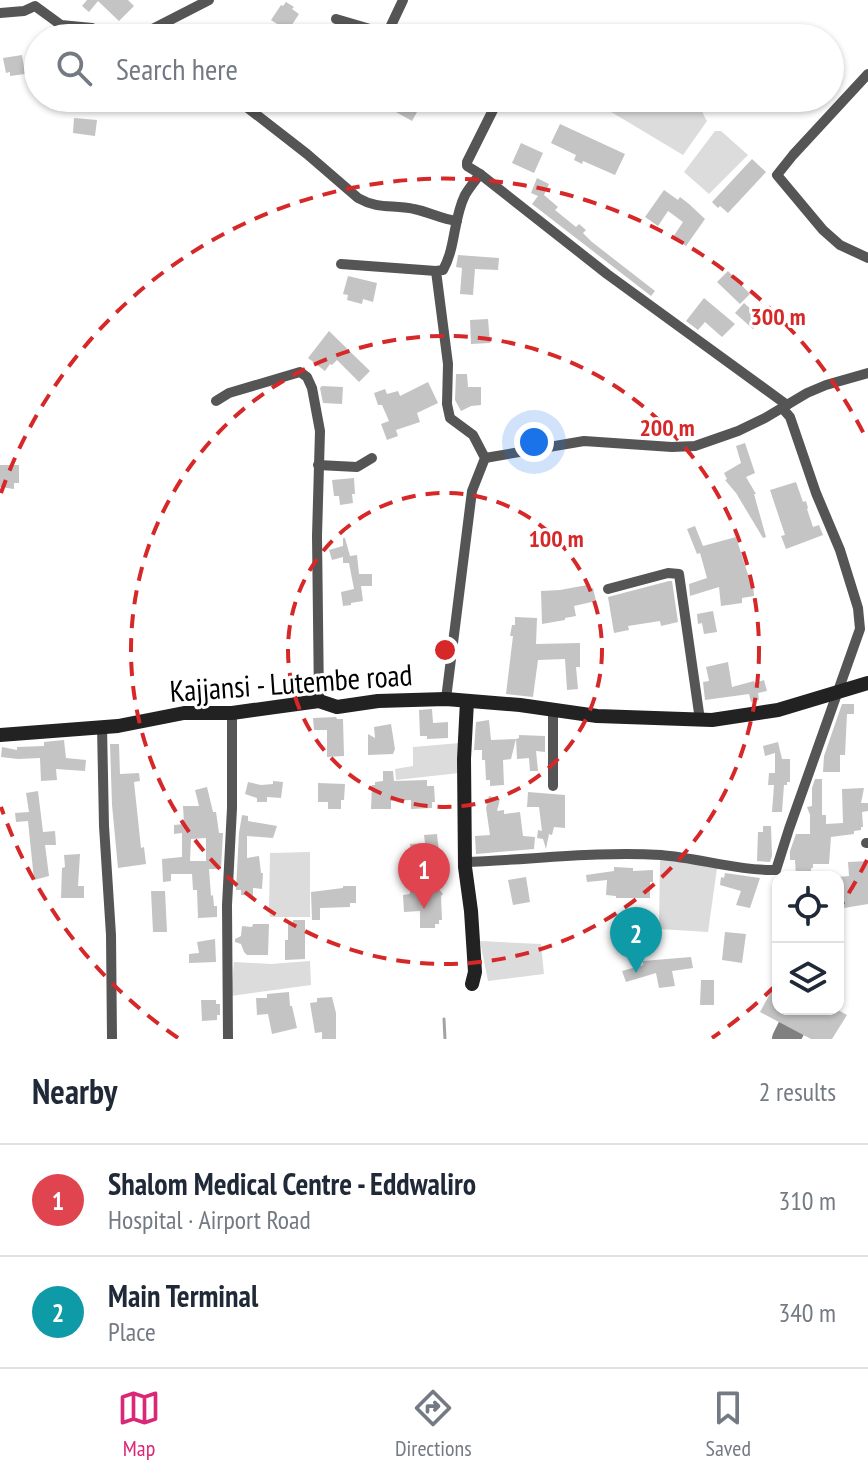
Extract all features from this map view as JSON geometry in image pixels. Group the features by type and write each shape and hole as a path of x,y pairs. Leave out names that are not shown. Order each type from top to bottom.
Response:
{"street":[{"path":"165,24 209,0"},
{"path":"395,24 403,0"},
{"path":"0,13 24,11 35,6 60,24"},
{"path":"336,19 352,24"},
{"path":"844,100 868,74"},
{"path":"253,112 368,204 412,208 440,219 457,221"},
{"path":"465,862 523,861 600,854 662,855 776,870 860,629 858,608 840,550 785,407 467,166 492,112"},
{"path":"833,112 777,175 823,230 840,245 868,258"},
{"path":"341,264 443,270 449,259 465,195 480,174"},
{"path":"436,271 448,364 447,404 450,418 473,435 485,458"},
{"path":"216,401 229,393 302,372 310,384 320,431 319,701"},
{"path":"485,458 584,441 695,446 738,431 807,393 868,373"},
{"path":"318,465 357,467 372,458"},
{"path":"446,699 469,507 475,480 485,458"},
{"path":"608,589 668,573 679,574 700,720"},
{"name":"Kajjansi - Lutembe road","path":"0,735 118,726 184,713 232,713 319,701 337,707 378,701 446,699 597,716 712,720 778,710 868,683"},
{"path":"467,701 465,862 475,972 472,984"},
{"path":"553,710 553,786"},
{"path":"228,1039 227,905 232,808 232,713"},
{"path":"102,726 112,1039"}],"shaded area":[{"path":"611,112 703,112 707,121 683,155"},
{"path":"715,131 721,131 748,155 709,194 684,172"},
{"path":"460,743 459,773 396,780 395,769 413,766 413,747"},
{"path":"310,852 310,917 270,917 270,853"},
{"path":"660,859 717,868 708,932 659,929"},
{"path":"480,941 541,944 544,974 488,981"},
{"path":"310,961 311,985 231,996 234,962 271,964"}],"building":[{"path":"87,0 128,0 134,6 119,21 98,1 89,12 82,6"},
{"path":"286,2 299,14 293,24 277,24 271,20"},
{"path":"22,55 24,74 10,76 10,72 6,73 3,58"},
{"path":"396,112 417,112 412,121"},
{"path":"74,118 97,120 95,136 73,133"},
{"path":"560,124 625,154 615,175 574,160 576,155 551,143"},
{"path":"521,143 543,153 534,173 512,163"},
{"path":"752,159 766,172 728,213 720,206 718,208 712,202"},
{"path":"537,178 549,184 544,195 558,207 555,210 576,227 579,224 592,242 655,291 651,296 532,204 538,196 531,193"},
{"path":"664,190 678,200 680,197 705,219 686,246 673,237 683,222 668,211 658,226 645,217"},
{"path":"458,255 499,258 498,270 475,269 473,295 460,294 462,268 456,267"},
{"path":"728,271 750,294 740,304 717,282"},
{"path":"348,276 377,283 373,302 363,299 362,304 347,300 348,295 343,294"},
{"path":"704,298 735,324 722,337 705,322 698,330 686,321"},
{"path":"744,303 762,319 753,329 735,313"},
{"path":"488,319 490,343 471,344 470,320"},
{"path":"329,331 370,371 359,382 337,360 325,371 308,358"},
{"path":"456,374 467,374 468,387 481,387 481,405 461,411 455,400"},
{"path":"428,382 438,403 417,413 420,422 396,430 398,436 387,440 381,424 389,421 374,393 385,389 387,394 398,391 400,396"},
{"path":"322,386 343,387 342,404 323,403"},
{"path":"745,443 755,473 746,477 756,494 766,537 763,538 725,480 724,473 741,463 736,446"},
{"path":"0,465 19,465 19,483 14,483 14,489 0,487"},
{"path":"354,478 353,503 340,505 339,496 334,496 332,480"},
{"path":"796,482 803,502 806,501 813,527 819,525 823,535 786,549 781,536 785,535 770,490"},
{"path":"695,526 703,546 736,537 753,584 754,596 742,598 742,603 721,606 719,587 690,596 689,584 707,578 700,553 697,554 687,529"},
{"path":"343,538 350,556 357,555 359,574 372,574 372,586 361,586 363,601 343,606 341,592 354,589 349,563 343,563 343,557 332,560 329,550 343,546"},
{"path":"672,581 678,622 661,626 660,621 628,626 629,630 614,633 608,597"},
{"path":"587,585 587,589 593,588 596,601 574,606 576,616 542,624 541,591"},
{"path":"713,611 717,632 704,634 697,614"},
{"path":"515,617 537,618 536,644 580,643 580,667 576,667 578,689 567,690 565,659 538,660 533,697 506,694 513,636 510,636"},
{"path":"728,662 732,687 764,680 767,691 758,693 759,700 751,702 749,694 705,700 703,682 709,681 706,667"},
{"path":"842,704 854,704 854,714 847,714 845,755 840,755 840,772 823,772 824,756"},
{"path":"432,709 433,723 448,722 448,738 427,739 427,736 420,736 419,710"},
{"path":"313,718 343,719 344,756 327,757 327,730 314,730"},
{"path":"489,720 491,740 516,739 511,759 503,760 504,785 490,786 490,780 486,780 482,750 474,750 476,722"},
{"path":"391,724 393,754 368,755 368,734 375,738 374,727"},
{"path":"519,735 545,736 545,752 536,751 538,771 530,771 529,758 517,759 516,739"},
{"path":"64,740 66,758 86,760 85,771 56,769 57,780 41,781 40,758 1,757 2,747 17,750 17,747 44,746 44,742"},
{"path":"778,742 782,759 790,759 790,782 784,785 782,812 772,812 774,785 768,785 769,773 775,773 775,753 765,756 763,746"},
{"path":"110,744 119,744 120,774 139,773 140,781 134,782 141,848 144,847 146,864 118,868"},
{"path":"383,771 393,771 394,781 427,780 427,786 434,786 435,802 432,802 432,808 411,809 411,800 391,801 391,809 371,809 372,785 383,781"},
{"path":"815,779 822,779 822,815 826,815 826,824 843,823 842,789 864,788 861,803 868,803 868,811 862,812 861,830 831,837 829,864 813,864 811,871 796,871 795,860 790,860 790,851 796,834 810,834 807,807 812,806"},
{"path":"273,781 283,782 281,798 267,797 267,802 257,802 257,798 245,794 248,782 261,785 273,784"},
{"path":"318,783 345,784 341,809 328,809 328,802 318,802"},
{"path":"207,787 219,833 223,833 221,869 209,869 211,896 214,906 217,906 217,917 198,918 197,890 193,890 192,874 171,874 171,881 163,882 162,859 182,857 182,833 174,834 174,825 184,824 183,806 199,806 195,790","holes":["206,838 206,861 190,861 191,839"]},
{"path":"38,791 43,832 55,831 56,845 45,845 49,876 34,880 28,821 16,822 15,813 29,812 26,793"},
{"path":"528,792 565,795 565,828 554,827 546,849 543,839 537,838 538,830 542,831 539,807 527,807"},
{"path":"489,796 500,799 497,811 504,810 504,814 520,812 523,836 535,837 534,849 476,854 475,836 490,835 486,808"},
{"path":"242,815 248,816 248,821 277,826 273,838 247,836 247,858 259,856 263,873 262,889 253,888 253,896 241,895 241,890 236,890"},
{"path":"763,826 771,826 770,862 757,861 758,832 763,832"},
{"path":"437,834 439,852 434,853 435,869 413,870 410,844 425,843 424,835"},
{"path":"80,854 78,886 84,886 84,898 61,898 64,855"},
{"path":"868,861 868,904 844,908 844,876 849,876 848,862"},
{"path":"614,867 633,868 633,871 653,870 650,898 616,898 606,895 607,880 587,882 586,875 614,871"},
{"path":"725,873 760,878 750,908 736,905 741,891 720,885"},
{"path":"526,877 530,902 513,905 508,880"},
{"path":"356,886 356,903 350,903 350,907 320,908 320,920 312,920 311,892"},
{"path":"438,888 443,894 442,920 435,924 435,928 420,928 420,911 404,912 403,895 423,890 424,901"},
{"path":"151,891 165,891 167,932 153,932"},
{"path":"293,920 305,920 305,959 285,960 288,924 293,924"},
{"path":"253,924 269,924 268,955 247,955 241,944 235,942 241,936 242,926 252,927"},
{"path":"725,932 746,934 742,963 722,960"},
{"path":"215,939 216,962 189,963 189,954 199,953 197,942"},
{"path":"691,957 693,968 672,971 675,986 659,988 656,973 626,982 622,971 643,965 643,961"},
{"path":"701,980 714,980 714,1005 700,1005"},
{"path":"772,990 772,1015 847,1015 832,1039 811,1039 760,1012"},
{"path":"289,992 297,1028 272,1034 268,1014 257,1015 256,998"},
{"path":"332,997 336,1013 336,1039 322,1039 322,1032 315,1033 310,1003 317,1002 317,998"},
{"path":"201,1000 216,1000 216,1004 220,1004 217,1020 202,1021"}],"waterway":[{"path":"444,1019 445,1039"}],"taxiway":[{"path":"786,1039 791,1029"}],"place":[{"name":"Shalom Medical Centre - Eddwaliro","path":"424,909"},
{"name":"Main Terminal","path":"636,973"}]}
